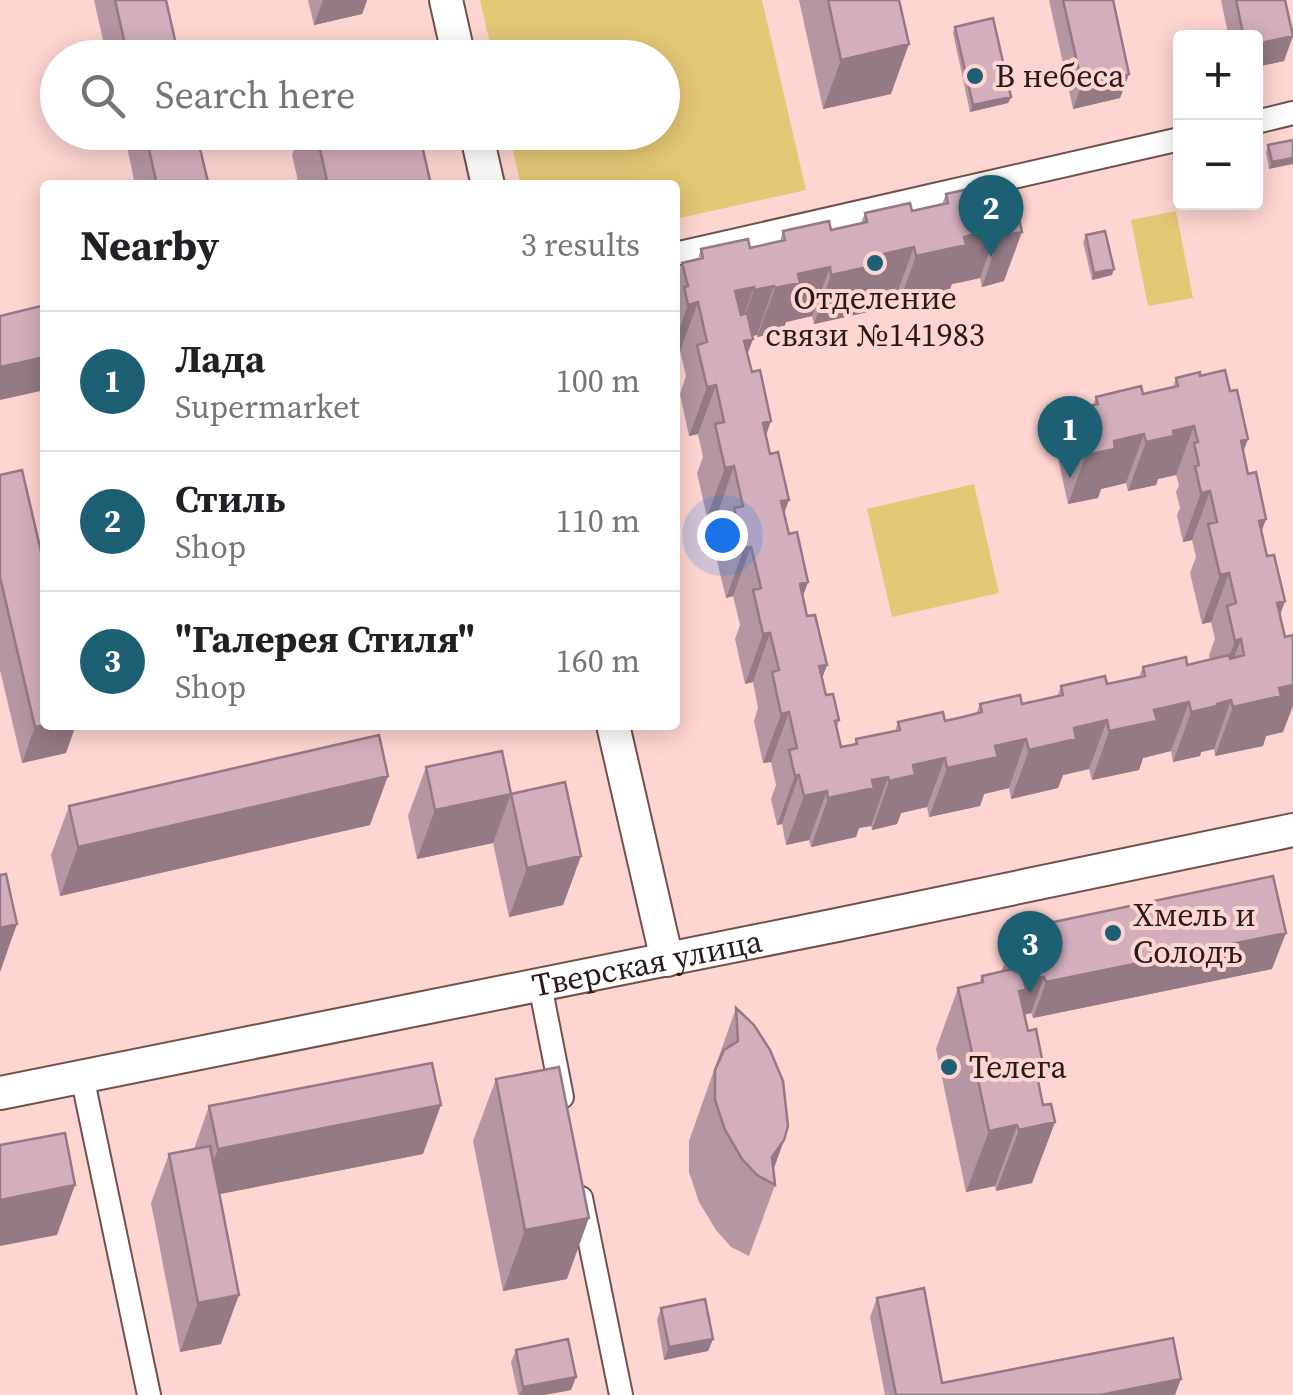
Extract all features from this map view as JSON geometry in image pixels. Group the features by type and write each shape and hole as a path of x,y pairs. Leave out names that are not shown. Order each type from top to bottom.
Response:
{"main road":[{"path":"446,0 456,40"},
{"path":"480,150 487,180"},
{"path":"614,730 666,960"},
{"name":"Тверская улица","path":"0,1092 1293,830"}],"street":[{"path":"1263,120 1293,114"},
{"path":"680,253 1173,141"},
{"path":"540,985 567,1123"},
{"path":"82,1076 149,1393"},
{"path":"578,1182 621,1395"}],"shaded area":[{"path":"480,0 762,0 806,190 680,218 680,180 520,180 513,150 680,150 680,40 489,40"},
{"path":"1176,211 1193,298 1148,306 1131,220"},
{"path":"974,484 999,593 892,617 867,509"}],"building":[{"path":"115,0 166,0 175,40 124,40"},
{"path":"828,0 899,0 909,44 841,60"},
{"path":"1063,0 1113,0 1129,74 1082,84"},
{"path":"1236,0 1285,0 1293,36 1263,42 1263,30 1242,30"},
{"path":"993,18 1011,97 973,105 955,27"},
{"path":"1293,140 1293,158 1272,162 1268,145"},
{"path":"149,150 200,150 208,180 156,180"},
{"path":"320,150 423,150 430,180 327,180"},
{"path":"991,184 993,191 1012,187 1022,232 999,237 997,229 981,232 964,237 966,245 916,256 914,247 884,254 886,263 831,275 830,267 798,274 800,283 735,291 741,315 747,313 753,339 744,341 752,372 760,370 771,421 763,423 770,454 778,452 789,500 781,501 789,534 797,532 808,582 800,584 807,616 815,615 827,665 819,666 826,695 833,694 841,747 857,744 856,739 900,730 898,722 943,712 945,721 982,712 980,704 1020,695 1022,704 1063,695 1061,686 1105,676 1107,684 1145,676 1143,667 1186,657 1187,665 1244,655 1241,639 1235,641 1227,606 1236,603 1229,573 1220,575 1208,524 1217,522 1210,491 1201,493 1195,466 1199,465 1194,426 1173,431 1174,436 1146,442 1144,434 1114,441 1115,449 1086,455 1076,409 1098,404 1096,397 1141,386 1143,394 1178,386 1176,378 1200,372 1200,376 1225,370 1230,391 1237,390 1248,439 1241,441 1248,474 1256,472 1266,519 1259,521 1267,556 1274,555 1285,601 1277,603 1285,637 1293,635 1293,685 1279,688 1281,696 1233,707 1231,700 1191,712 1189,702 1154,710 1157,721 1109,731 1107,720 1074,728 1076,739 1029,750 1026,739 995,746 998,757 947,768 945,758 913,765 915,775 872,780 874,788 828,798 827,791 804,796 789,750 797,748 789,712 781,714 772,672 779,670 770,633 763,634 753,590 761,588 751,547 744,548 734,508 743,506 734,466 725,468 715,424 724,422 716,385 707,387 697,345 707,342 698,302 688,305 682,263 703,258 701,249 748,239 750,248 785,240 783,231 829,221 831,230 867,222 865,213 910,203 912,211 948,203 946,194"},
{"path":"1105,231 1114,269 1094,273 1086,235"},
{"path":"40,306 40,358 0,367 0,316"},
{"path":"22,470 40,547 40,726 35,727 0,577 0,475"},
{"path":"379,735 388,776 78,847 69,806"},
{"path":"502,751 511,794 435,810 426,767"},
{"path":"565,782 581,856 527,868 511,794"},
{"path":"6,874 17,924 0,928 0,875"},
{"path":"1273,876 1286,933 1046,982 1044,977 1024,981 1021,967 1012,969 1008,953 1014,951 1013,944 1027,941 1026,935 1045,931 1044,924"},
{"path":"1021,967 1026,990 1019,991 1028,1031 1036,1029 1043,1064 1035,1066 1043,1105 1051,1104 1055,1122 1019,1130 1017,1125 989,1131 958,988 983,982 982,976"},
{"path":"736,1008 754,1025 783,1081 788,1126 772,1157 775,1185 757,1175 742,1159 725,1130 715,1100 715,1070 724,1050 738,1041"},
{"path":"432,1063 441,1105 218,1149 209,1106"},
{"path":"559,1067 589,1218 525,1230 496,1079"},
{"path":"65,1133 75,1185 0,1200 0,1145"},
{"path":"210,1146 239,1295 198,1303 169,1154"},
{"path":"924,1288 942,1383 1173,1338 1181,1379 1100,1395 896,1395 877,1298"},
{"path":"705,1299 713,1339 669,1347 661,1308"},
{"path":"568,1339 576,1377 523,1387 516,1350"}],"place":[{"name":"В небеса","path":"975,76"},
{"name":"Стиль","path":"991,257"},
{"name":"Отделение связи №141983","path":"875,263"},
{"name":"Лада","path":"1070,478"},
{"name":"Хмель и Солодъ","path":"1113,933"},
{"name":"\"Галерея Стиля\"","path":"1030,993"},
{"name":"Телега","path":"949,1067"}]}
